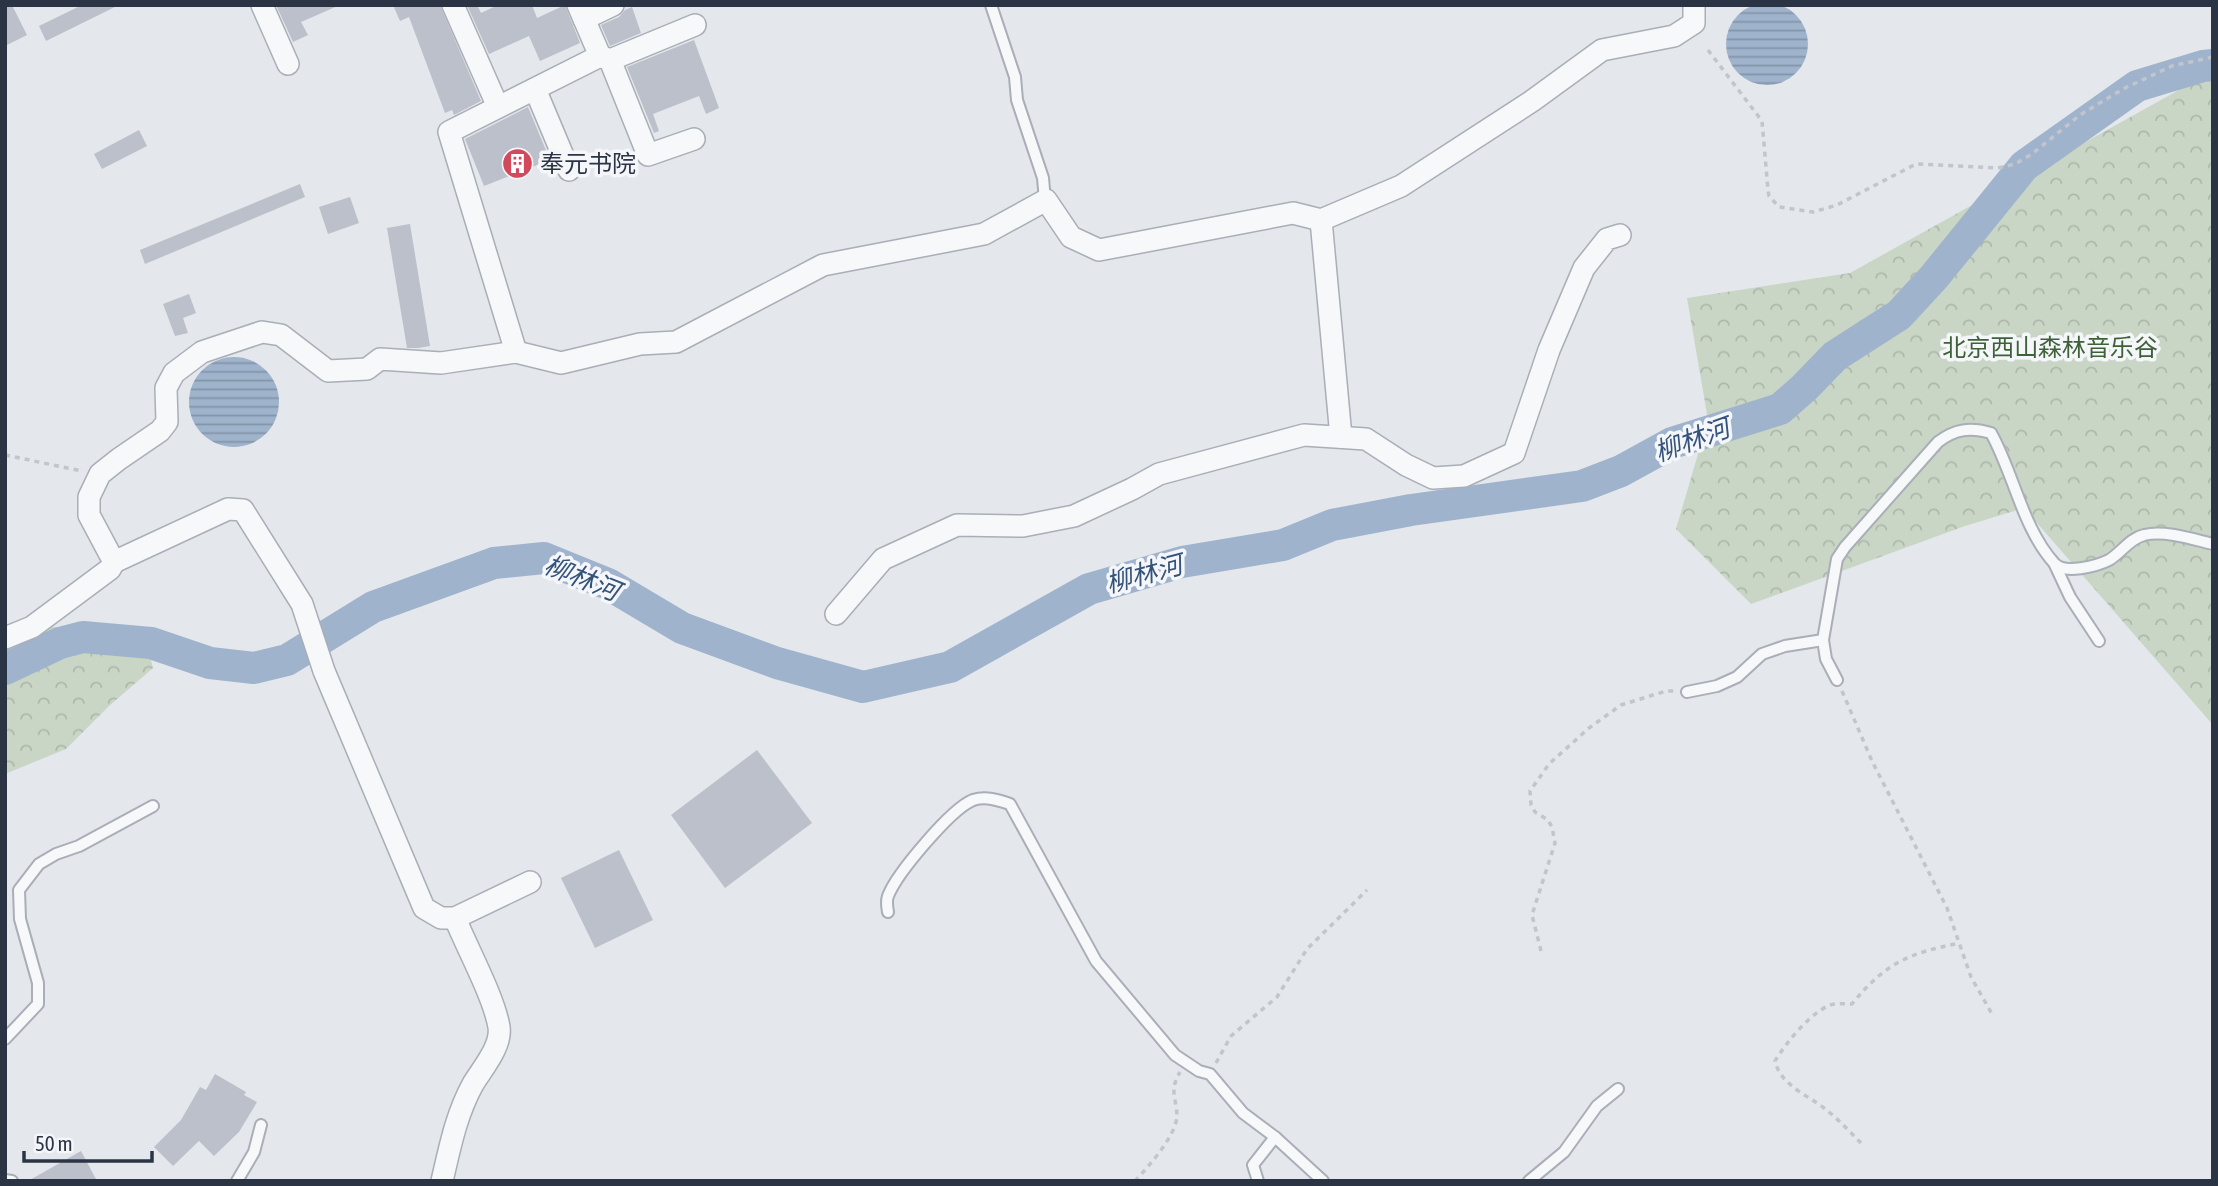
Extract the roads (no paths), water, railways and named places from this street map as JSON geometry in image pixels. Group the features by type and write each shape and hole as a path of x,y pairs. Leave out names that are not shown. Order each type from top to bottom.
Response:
{"street":[{"path":"262,5 288,64"},
{"path":"453,5 498,107"},
{"path":"613,5 581,12 649,155 694,139"},
{"path":"114,562 89,515 89,497 100,474 160,431 167,422 166,388 174,373 202,352 262,332 281,335 328,371 367,369 380,359 441,363 516,352 561,363 640,344 676,342 823,265 984,234 1045,201 1070,237 1099,250 1293,213 1321,220 1401,186 1532,102 1602,50 1674,36 1695,23 1694,5"},
{"path":"516,352 449,132 605,58 695,25"},
{"path":"535,89 569,170"},
{"path":"1321,220 1342,438"},
{"path":"836,614 883,559 957,525 1023,526 1074,516 1159,474 1304,435 1366,439 1406,465 1433,478 1464,476 1514,453 1549,350 1584,268 1607,239 1620,235"},
{"path":"5,638 32,627 110,569 114,562 228,509 243,510 302,604 324,671 424,908 441,918 454,918 530,882"},
{"path":"442,1181 457,1119 471,1087 496,1045 500,1030 454,918"}],"lane":[{"path":"991,5 1015,77 1017,100 1043,178 1045,201"},
{"path":"1837,680 1826,659 1823,640 1837,559 1938,442 1949,433 1975,428 1991,433 2003,454 2031,526 2055,565 2070,597 2099,641"},
{"path":"2055,565 2066,569 2110,559 2146,534 2176,536 2213,544"},
{"path":"1687,692 1717,687 1737,677 1762,654 1785,646 1823,640"},
{"path":"888,912 886,899 902,870 958,809 974,800 992,798 1010,804 1096,961 1175,1055 1210,1074 1243,1113 1275,1137 1323,1181"},
{"path":"5,1039 38,1004 38,983 20,919 19,890 40,864 153,806"},
{"path":"1529,1181 1564,1152 1597,1106 1618,1089"},
{"path":"237,1181 254,1152 261,1125"},
{"path":"1258,1181 1253,1165 1275,1137"},
{"path":"5,1180 12,1181"}],"water":[{"path":"1767,3 1783,6 1796,15 1805,28 1808,44 1805,60 1796,73 1783,82 1767,85 1751,82 1738,73 1729,60 1726,44 1729,28 1738,15 1751,6"},
{"path":"234,357 251,361 266,370 275,385 279,402 275,419 266,434 251,443 234,447 217,443 202,434 193,419 189,402 193,385 202,370 217,361"}],"waterway":[{"name":"柳林河","path":"5,669 60,643 83,637 151,643 210,663 254,668 287,660 373,607 494,563 544,558 608,584 682,628 777,663 863,687 950,667 1089,589 1182,562 1283,545 1332,525 1411,510 1582,486 1621,471 1672,443 1780,409 1835,356 1899,315 1934,277 2024,166 2137,86 2213,65"}],"place":[{"name":"奉元书院","path":"517,163"}],"park label":[{"name":"北京西山森林音乐谷","path":"2050,347"}]}
